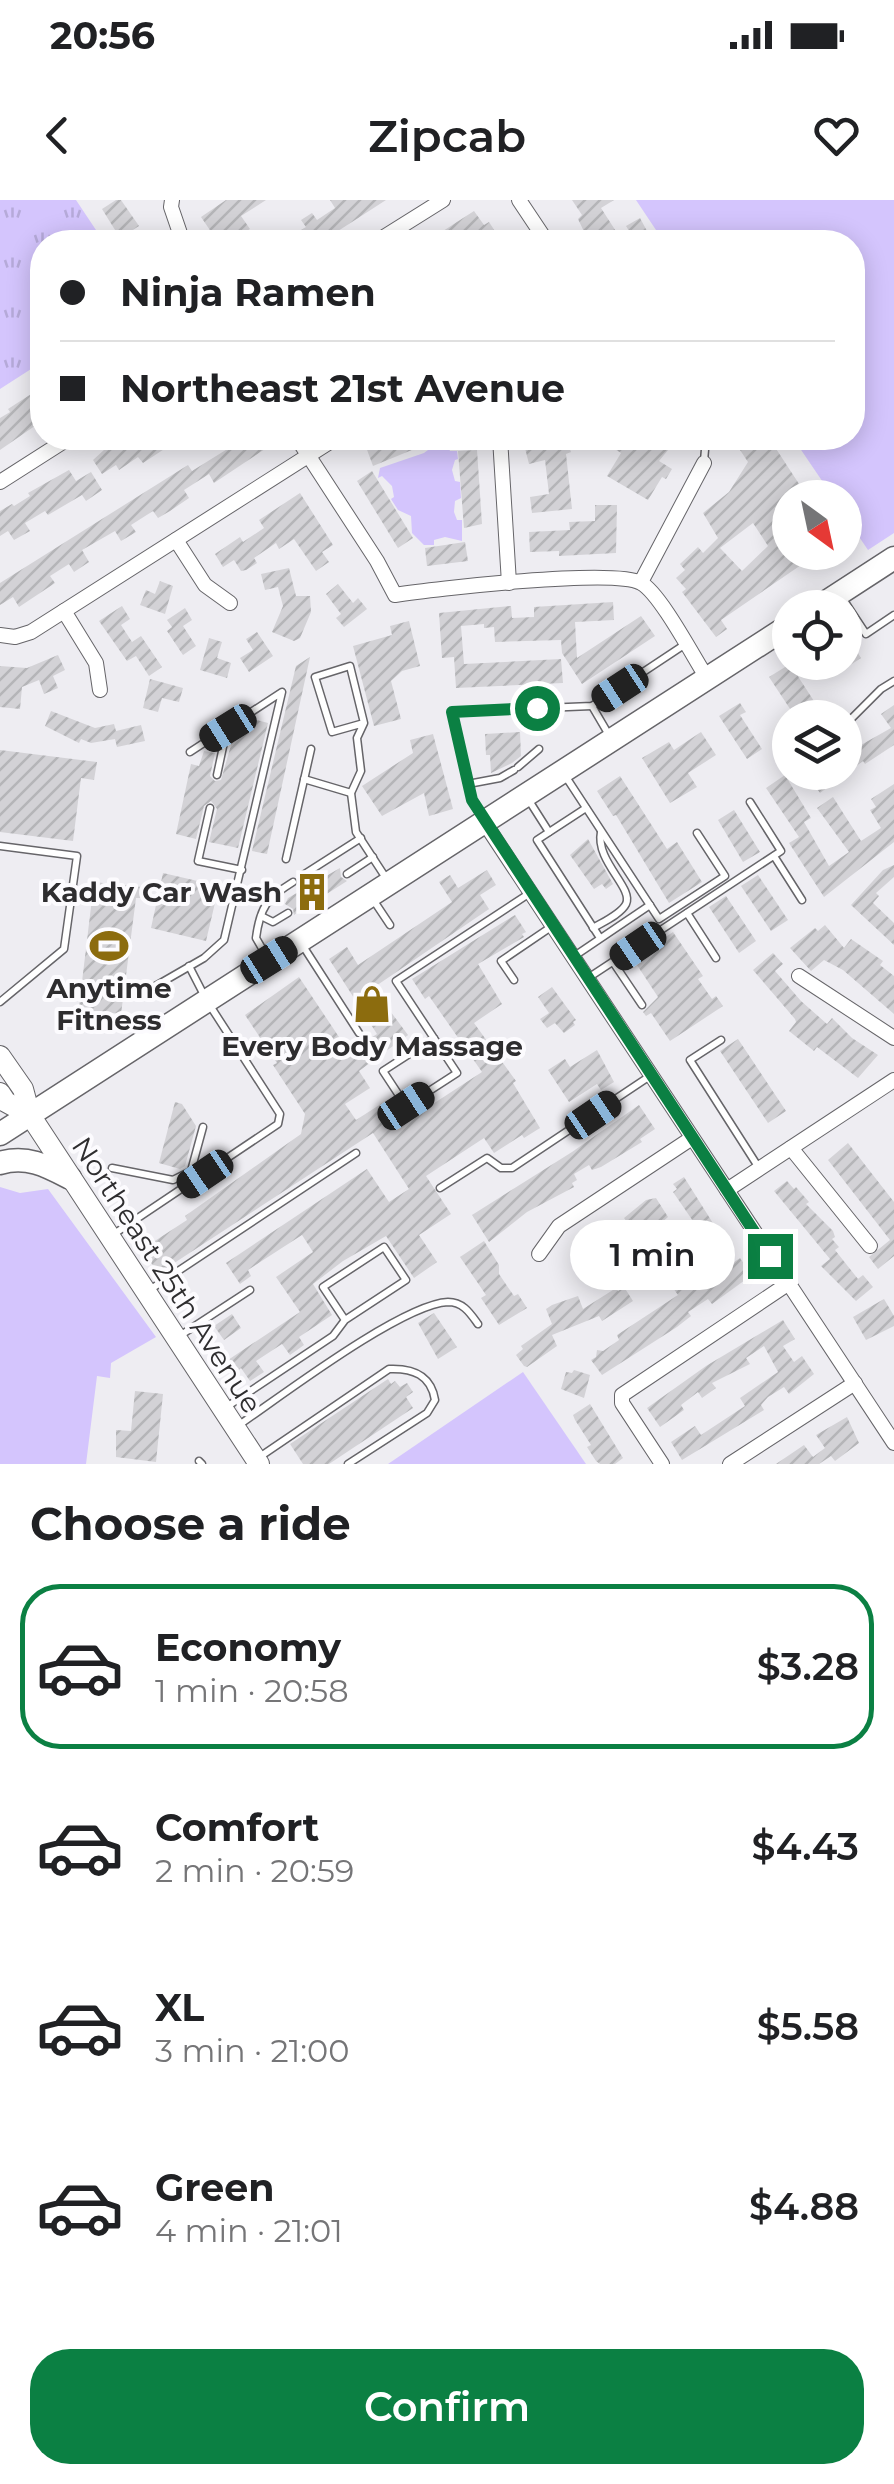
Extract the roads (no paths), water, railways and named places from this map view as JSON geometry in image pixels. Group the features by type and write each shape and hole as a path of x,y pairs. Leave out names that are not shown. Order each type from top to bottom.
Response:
{"highway":[{"path":"844,590 894,558"},
{"path":"0,1134 772,636"},
{"path":"0,1162 34,1162 70,1178"}],"main road":[{"name":"Northeast 25th Avenue","path":"0,1056 22,1090 30,1115 70,1178 258,1462"},
{"name":"Northeast 25th Avenue","path":"0,1093 6,1102 30,1115"}],"street":[{"path":"172,200 180,230"},
{"path":"395,230 442,200"},
{"path":"520,200 539,230"},
{"path":"0,482 51,450"},
{"path":"305,450 395,595 510,583 620,579 641,582 661,605 707,678"},
{"path":"0,635 15,638 31,632 316,450"},
{"path":"501,450 510,583"},
{"path":"641,582 704,463"},
{"path":"176,540 204,586 230,603"},
{"path":"64,612 96,663 100,690"},
{"path":"484,822 894,1443"},
{"path":"799,976 894,1038"},
{"path":"727,1190 894,1080"},
{"path":"539,1254 560,1226 692,1138"},
{"path":"792,1148 870,1246"},
{"path":"662,1464 622,1404 622,1395 789,1283"},
{"path":"730,1464 855,1383"}],"lane":[{"path":"704,463 705,450"},
{"path":"862,628 866,634 894,615"},
{"path":"484,822 472,800 452,712 592,706 685,644"},
{"path":"364,723 332,732 315,677 350,666 364,723 357,738 361,770 351,793 356,832 372,857 390,925"},
{"path":"862,707 894,680"},
{"path":"152,988 215,950 224,940 282,692 190,752"},
{"path":"592,706 612,740"},
{"path":"218,775 228,728"},
{"path":"468,784 500,778 539,749"},
{"path":"286,859 312,750"},
{"path":"562,772 658,919 725,876 697,833"},
{"path":"304,780 351,793"},
{"path":"526,795 549,832"},
{"path":"750,802 802,900"},
{"path":"210,808 198,860 242,870"},
{"path":"586,808 537,840 600,938"},
{"path":"594,928 628,900 604,858 601,832"},
{"path":"303,875 360,838"},
{"path":"0,846 77,856 64,949 0,1002"},
{"path":"587,979 777,853"},
{"path":"346,874 372,857"},
{"path":"269,960 256,938 267,900 293,882"},
{"path":"434,1038 383,1072 406,1106 457,1073 434,1038 396,981 531,893"},
{"path":"572,956 650,906"},
{"path":"263,916 273,922 288,912"},
{"path":"687,913 716,958"},
{"path":"514,980 501,961 552,926"},
{"path":"299,941 359,1033"},
{"path":"613,962 642,1005"},
{"path":"109,1238 278,1124 280,1114 207,1001 190,966"},
{"path":"721,1040 690,1060 760,1169"},
{"path":"440,1188 487,1158 501,1168 512,1168 651,1076"},
{"path":"112,1168 173,1180 190,1171 203,1126"},
{"path":"145,1292 356,1153"},
{"path":"223,1409 333,1336 345,1320 406,1280 384,1247 323,1287 345,1320"},
{"path":"176,1339 250,1290"},
{"path":"235,1428 395,1322 446,1302 463,1306 478,1324"},
{"path":"258,1462 389,1369 407,1368 423,1376 433,1389 435,1400 427,1413 348,1464"}],"place":[{"name":"Kaddy Car Wash","path":"312,892"},
{"name":"Anytime Fitness","path":"109,946"},
{"name":"Every Body Massage","path":"372,1004"}]}
